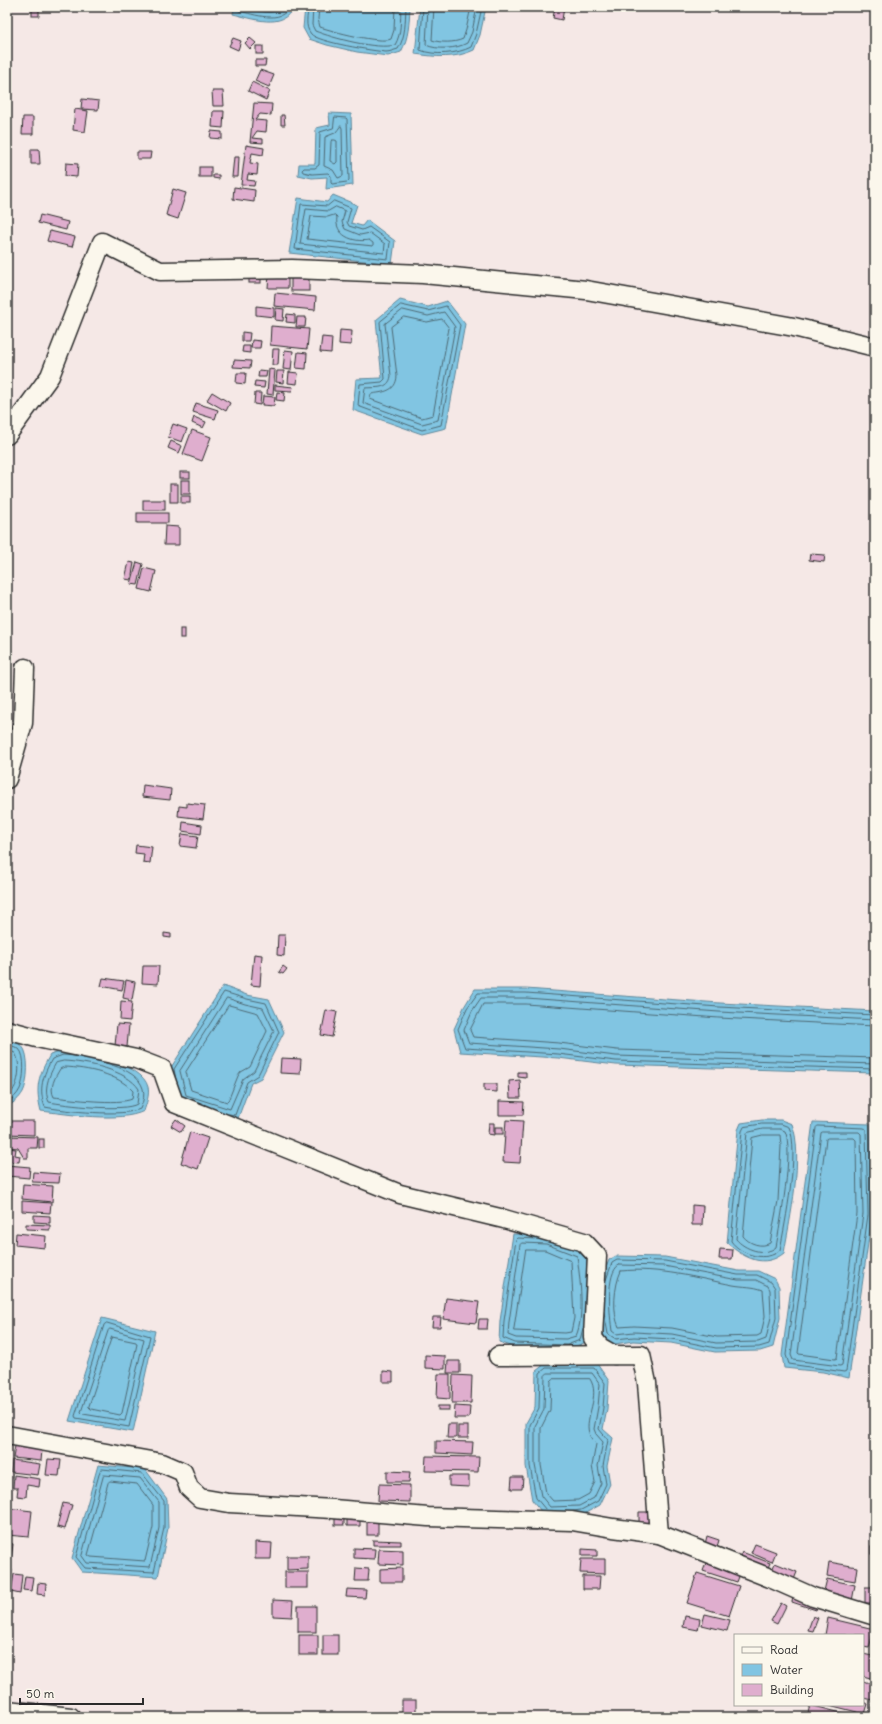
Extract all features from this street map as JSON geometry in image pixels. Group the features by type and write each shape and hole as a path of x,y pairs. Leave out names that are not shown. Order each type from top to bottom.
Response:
{"street":[{"path":"7,435 50,376 102,242 160,271 292,269 423,274 586,290 794,328 875,348"},
{"path":"7,779 23,723 24,668"},
{"path":"7,1030 37,1038 136,1059 162,1069 174,1103 400,1194 504,1219 584,1242 597,1256 593,1338 600,1347 614,1355"},
{"path":"498,1356 641,1355 647,1382 659,1534"},
{"path":"7,1435 162,1463 183,1472 189,1488 200,1498 229,1503 333,1509 428,1517 572,1521 659,1534 770,1578 813,1597 875,1616"},
{"path":"7,1710 71,1717"}],"water":[{"path":"234,7 293,7 289,14 282,19 266,21 233,14"},
{"path":"305,7 410,7 406,41 401,52 388,56 357,52 309,39 303,28"},
{"path":"420,7 486,7 480,35 474,50 453,56 415,54"},
{"path":"329,113 351,114 353,185 326,189 327,177 312,178 298,175 299,164 315,164 316,128 330,125"},
{"path":"333,195 357,205 351,223 362,226 367,220 395,241 392,264 289,253 298,198 327,202"},
{"path":"400,300 428,307 447,301 465,324 446,428 422,434 353,410 356,379 382,378 376,320"},
{"path":"223,986 247,995 269,999 284,1032 261,1078 251,1083 237,1121 177,1102 170,1069"},
{"path":"475,989 526,989 720,1003 875,1011 875,1073 616,1065 558,1058 460,1052 454,1029 464,1007"},
{"path":"7,1040 17,1043 25,1050 27,1069 25,1088 23,1092 12,1104 7,1106"},
{"path":"63,1051 111,1061 135,1071 143,1078 148,1087 147,1103 144,1111 134,1115 94,1117 41,1111 38,1095 40,1076 50,1055"},
{"path":"762,1120 781,1120 792,1124 797,1152 795,1187 784,1253 777,1258 762,1261 747,1257 727,1243 738,1130 741,1123"},
{"path":"813,1122 870,1124 872,1215 849,1378 823,1372 784,1368 782,1355"},
{"path":"513,1234 548,1235 586,1250 589,1320 584,1343 568,1349 514,1347 499,1342 500,1321"},
{"path":"616,1256 665,1257 739,1271 758,1271 775,1279 779,1287 780,1318 773,1347 760,1351 715,1352 671,1343 633,1341 615,1344 604,1337 600,1311 601,1281 609,1260"},
{"path":"102,1318 155,1331 133,1432 69,1421"},
{"path":"545,1364 597,1364 609,1381 607,1409 603,1429 613,1438 607,1466 610,1484 600,1505 582,1515 546,1517 532,1500 526,1466 526,1423 535,1407 536,1371"},
{"path":"98,1465 145,1469 167,1499 168,1528 158,1577 82,1572 72,1558"}],"building":[{"path":"32,7 39,7 39,16 32,16"},
{"path":"555,7 564,7 562,20 553,18"},
{"path":"233,38 241,41 238,50 229,46"},
{"path":"250,38 256,43 250,49 245,43"},
{"path":"256,46 263,46 263,54 256,54"},
{"path":"255,60 266,60 265,66 255,66"},
{"path":"260,70 274,75 269,87 255,81"},
{"path":"252,82 270,91 266,100 248,91"},
{"path":"212,91 223,91 224,106 213,106"},
{"path":"82,99 99,101 98,110 81,109"},
{"path":"254,103 272,104 271,115 260,114 255,120 267,121 266,132 257,131 252,138 263,139 263,143 250,142"},
{"path":"75,109 88,111 85,132 73,130"},
{"path":"213,111 224,111 223,128 212,127"},
{"path":"281,115 284,115 285,125 281,125"},
{"path":"23,117 33,117 33,134 22,134"},
{"path":"211,131 222,132 222,139 210,138"},
{"path":"246,145 264,148 263,155 252,153 250,163 258,164 257,175 248,174 247,180 255,181 254,186 241,185"},
{"path":"31,149 39,149 40,164 31,164"},
{"path":"137,152 151,152 150,159 137,159"},
{"path":"234,157 239,157 238,177 232,177"},
{"path":"66,163 78,164 77,177 65,176"},
{"path":"199,167 211,167 211,177 199,177"},
{"path":"213,175 219,175 219,179 213,178"},
{"path":"234,187 255,190 254,202 233,199"},
{"path":"173,189 186,193 178,219 166,215"},
{"path":"40,215 68,222 66,230 38,223"},
{"path":"50,231 75,237 72,247 47,241"},
{"path":"291,273 309,273 309,291 291,291"},
{"path":"269,274 288,274 288,288 268,288"},
{"path":"249,275 261,275 261,283 249,283"},
{"path":"275,293 316,297 315,310 274,306"},
{"path":"256,306 274,308 274,317 256,315"},
{"path":"276,308 284,309 283,321 275,320"},
{"path":"287,314 295,315 295,323 286,322"},
{"path":"297,317 306,317 305,327 296,327"},
{"path":"271,326 309,329 307,349 270,345"},
{"path":"340,330 352,331 351,345 339,344"},
{"path":"242,332 250,333 249,341 242,341"},
{"path":"322,337 332,338 331,353 320,352"},
{"path":"252,340 261,341 260,348 251,348"},
{"path":"243,346 250,346 250,353 242,352"},
{"path":"273,349 279,349 278,365 272,365"},
{"path":"285,350 293,351 291,370 283,369"},
{"path":"298,352 307,353 306,369 296,368"},
{"path":"234,360 251,361 250,368 233,367"},
{"path":"269,369 275,370 273,395 267,394"},
{"path":"259,370 267,371 266,377 258,377"},
{"path":"277,371 284,371 283,383 276,382"},
{"path":"289,372 298,373 297,384 288,383"},
{"path":"237,373 246,373 245,384 236,383"},
{"path":"255,381 265,382 264,388 254,387"},
{"path":"275,385 293,387 292,391 275,390"},
{"path":"212,392 230,403 226,411 207,400"},
{"path":"277,392 285,393 284,401 276,400"},
{"path":"255,393 261,393 260,405 254,404"},
{"path":"263,396 275,397 274,406 262,405"},
{"path":"196,403 218,410 215,419 193,412"},
{"path":"194,417 206,422 203,428 192,423"},
{"path":"173,424 187,429 182,442 168,437"},
{"path":"192,430 211,437 202,461 183,454"},
{"path":"171,441 182,446 179,453 168,448"},
{"path":"180,472 190,472 190,478 180,478"},
{"path":"181,480 190,480 190,494 181,494"},
{"path":"170,484 178,484 178,502 170,502"},
{"path":"181,496 190,496 190,503 181,503"},
{"path":"143,500 165,500 165,510 143,510"},
{"path":"137,513 168,513 168,523 137,523"},
{"path":"165,526 179,527 179,545 164,545"},
{"path":"810,554 825,555 824,562 809,560"},
{"path":"129,562 134,563 131,580 125,579"},
{"path":"137,562 143,564 138,585 131,584"},
{"path":"144,568 156,571 151,592 139,589"},
{"path":"180,629 185,629 185,638 180,638"},
{"path":"143,785 171,789 170,800 142,797"},
{"path":"187,803 205,805 203,819 178,816 179,806 187,807"},
{"path":"183,822 202,825 201,834 182,831"},
{"path":"182,834 198,836 196,848 180,846"},
{"path":"136,845 152,847 150,863 143,862 144,854 135,853"},
{"path":"164,933 171,934 171,938 164,937"},
{"path":"278,935 285,935 284,956 277,955"},
{"path":"254,954 262,955 260,986 251,985"},
{"path":"143,966 159,966 158,984 142,983"},
{"path":"283,966 287,969 283,974 279,972"},
{"path":"103,978 124,981 122,990 101,986"},
{"path":"126,980 135,982 132,1000 123,998"},
{"path":"121,1001 132,1002 130,1021 120,1020"},
{"path":"326,1010 337,1012 332,1037 321,1035"},
{"path":"117,1024 129,1025 127,1047 115,1046"},
{"path":"281,1058 301,1059 300,1074 280,1073"},
{"path":"518,1072 526,1072 526,1078 518,1077"},
{"path":"520,1080 521,1098 510,1098 509,1081"},
{"path":"484,1084 497,1084 497,1092 484,1091"},
{"path":"499,1101 524,1102 523,1115 499,1115"},
{"path":"176,1119 185,1126 181,1132 171,1126"},
{"path":"506,1120 523,1121 520,1163 503,1162"},
{"path":"7,1121 34,1121 34,1135 7,1134"},
{"path":"489,1123 494,1123 494,1135 488,1134"},
{"path":"495,1127 503,1127 503,1134 495,1134"},
{"path":"190,1132 208,1138 198,1169 181,1163"},
{"path":"7,1136 38,1137 37,1148 28,1148 28,1158 24,1158 18,1148 7,1147"},
{"path":"39,1139 44,1139 44,1148 39,1148"},
{"path":"7,1148 16,1149 15,1155 20,1156 19,1162 7,1161"},
{"path":"7,1165 30,1167 29,1178 7,1176"},
{"path":"33,1172 60,1174 59,1183 32,1182"},
{"path":"23,1184 53,1186 52,1202 22,1199"},
{"path":"22,1201 51,1203 50,1213 22,1211"},
{"path":"692,1205 703,1206 702,1225 692,1225"},
{"path":"34,1215 50,1216 50,1223 34,1222"},
{"path":"26,1224 50,1225 50,1230 26,1229"},
{"path":"16,1233 46,1236 45,1248 15,1245"},
{"path":"720,1249 733,1250 732,1259 719,1259"},
{"path":"446,1298 479,1302 476,1323 443,1319"},
{"path":"433,1317 441,1317 440,1327 432,1327"},
{"path":"479,1319 488,1319 487,1329 478,1329"},
{"path":"425,1355 445,1356 445,1369 425,1368"},
{"path":"448,1361 460,1361 460,1373 447,1373"},
{"path":"383,1371 393,1372 393,1382 383,1382"},
{"path":"438,1374 450,1374 450,1399 437,1398"},
{"path":"453,1375 472,1376 471,1403 452,1403"},
{"path":"438,1406 449,1406 449,1410 438,1410"},
{"path":"455,1406 470,1407 469,1418 454,1418"},
{"path":"448,1424 456,1424 456,1438 447,1438"},
{"path":"458,1426 468,1426 468,1438 458,1438"},
{"path":"436,1441 473,1442 472,1455 436,1453"},
{"path":"15,1446 42,1450 41,1461 13,1458"},
{"path":"426,1456 479,1457 478,1472 425,1471"},
{"path":"48,1459 61,1460 59,1476 46,1475"},
{"path":"12,1460 40,1464 38,1475 11,1472"},
{"path":"387,1471 410,1472 409,1482 387,1482"},
{"path":"14,1475 40,1479 39,1487 27,1485 26,1497 17,1496 18,1488 13,1488"},
{"path":"449,1476 469,1476 469,1487 449,1486"},
{"path":"512,1477 523,1477 522,1489 511,1489"},
{"path":"379,1484 410,1485 410,1502 378,1501"},
{"path":"63,1503 72,1505 65,1529 57,1527"},
{"path":"7,1508 32,1511 29,1537 7,1535"},
{"path":"639,1512 651,1512 650,1523 639,1522"},
{"path":"335,1517 344,1517 344,1525 335,1525"},
{"path":"367,1517 378,1517 378,1535 367,1535"},
{"path":"347,1518 360,1519 360,1526 347,1526"},
{"path":"526,1523 537,1523 537,1530 526,1530"},
{"path":"707,1536 719,1540 717,1547 705,1544"},
{"path":"373,1540 401,1541 401,1545 373,1545"},
{"path":"255,1542 272,1543 271,1559 255,1559"},
{"path":"7,1543 13,1544 10,1566 7,1566"},
{"path":"755,1544 776,1552 772,1562 751,1553"},
{"path":"871,1546 875,1546 875,1554 871,1554"},
{"path":"354,1548 375,1549 374,1559 354,1558"},
{"path":"379,1549 403,1550 403,1565 378,1564"},
{"path":"582,1549 597,1550 597,1556 582,1556"},
{"path":"742,1552 770,1563 766,1572 738,1561"},
{"path":"287,1556 308,1556 308,1569 287,1570"},
{"path":"581,1559 605,1559 605,1574 580,1573"},
{"path":"829,1562 857,1567 855,1581 827,1576"},
{"path":"706,1563 740,1574 737,1582 703,1571"},
{"path":"775,1563 797,1572 793,1582 771,1573"},
{"path":"356,1568 369,1569 368,1581 355,1581"},
{"path":"402,1568 402,1582 380,1582 380,1569"},
{"path":"7,1570 12,1570 8,1603 7,1603"},
{"path":"285,1572 308,1572 308,1588 285,1588"},
{"path":"697,1573 739,1586 729,1616 687,1603"},
{"path":"14,1574 22,1575 20,1594 11,1592"},
{"path":"25,1576 33,1577 31,1591 23,1590"},
{"path":"583,1576 600,1576 599,1589 583,1589"},
{"path":"827,1579 855,1585 852,1601 823,1595"},
{"path":"38,1583 46,1584 45,1595 37,1594"},
{"path":"865,1587 875,1587 875,1603 865,1603"},
{"path":"347,1589 366,1590 365,1598 346,1597"},
{"path":"793,1597 818,1605 816,1610 792,1602"},
{"path":"273,1600 293,1601 292,1617 273,1616"},
{"path":"781,1603 786,1606 777,1624 771,1621"},
{"path":"298,1606 316,1606 316,1632 298,1632"},
{"path":"705,1614 730,1620 727,1631 702,1625"},
{"path":"685,1616 700,1619 698,1630 683,1627"},
{"path":"813,1616 818,1618 813,1631 808,1630"},
{"path":"828,1618 874,1629 869,1648 864,1647 864,1634 825,1634"},
{"path":"299,1635 318,1635 318,1655 299,1655"},
{"path":"323,1635 338,1635 338,1655 323,1655"},
{"path":"864,1654 872,1656 874,1679 864,1676"},
{"path":"864,1681 875,1685 872,1700 864,1698"},
{"path":"875,1697 875,1717 871,1717 872,1703"},
{"path":"402,1700 416,1700 416,1717 402,1717"},
{"path":"864,1702 868,1704 865,1714 833,1706 864,1706"},
{"path":"810,1706 814,1706 857,1717 807,1717"},
{"path":"419,1712 425,1712 425,1717 419,1717"}]}
